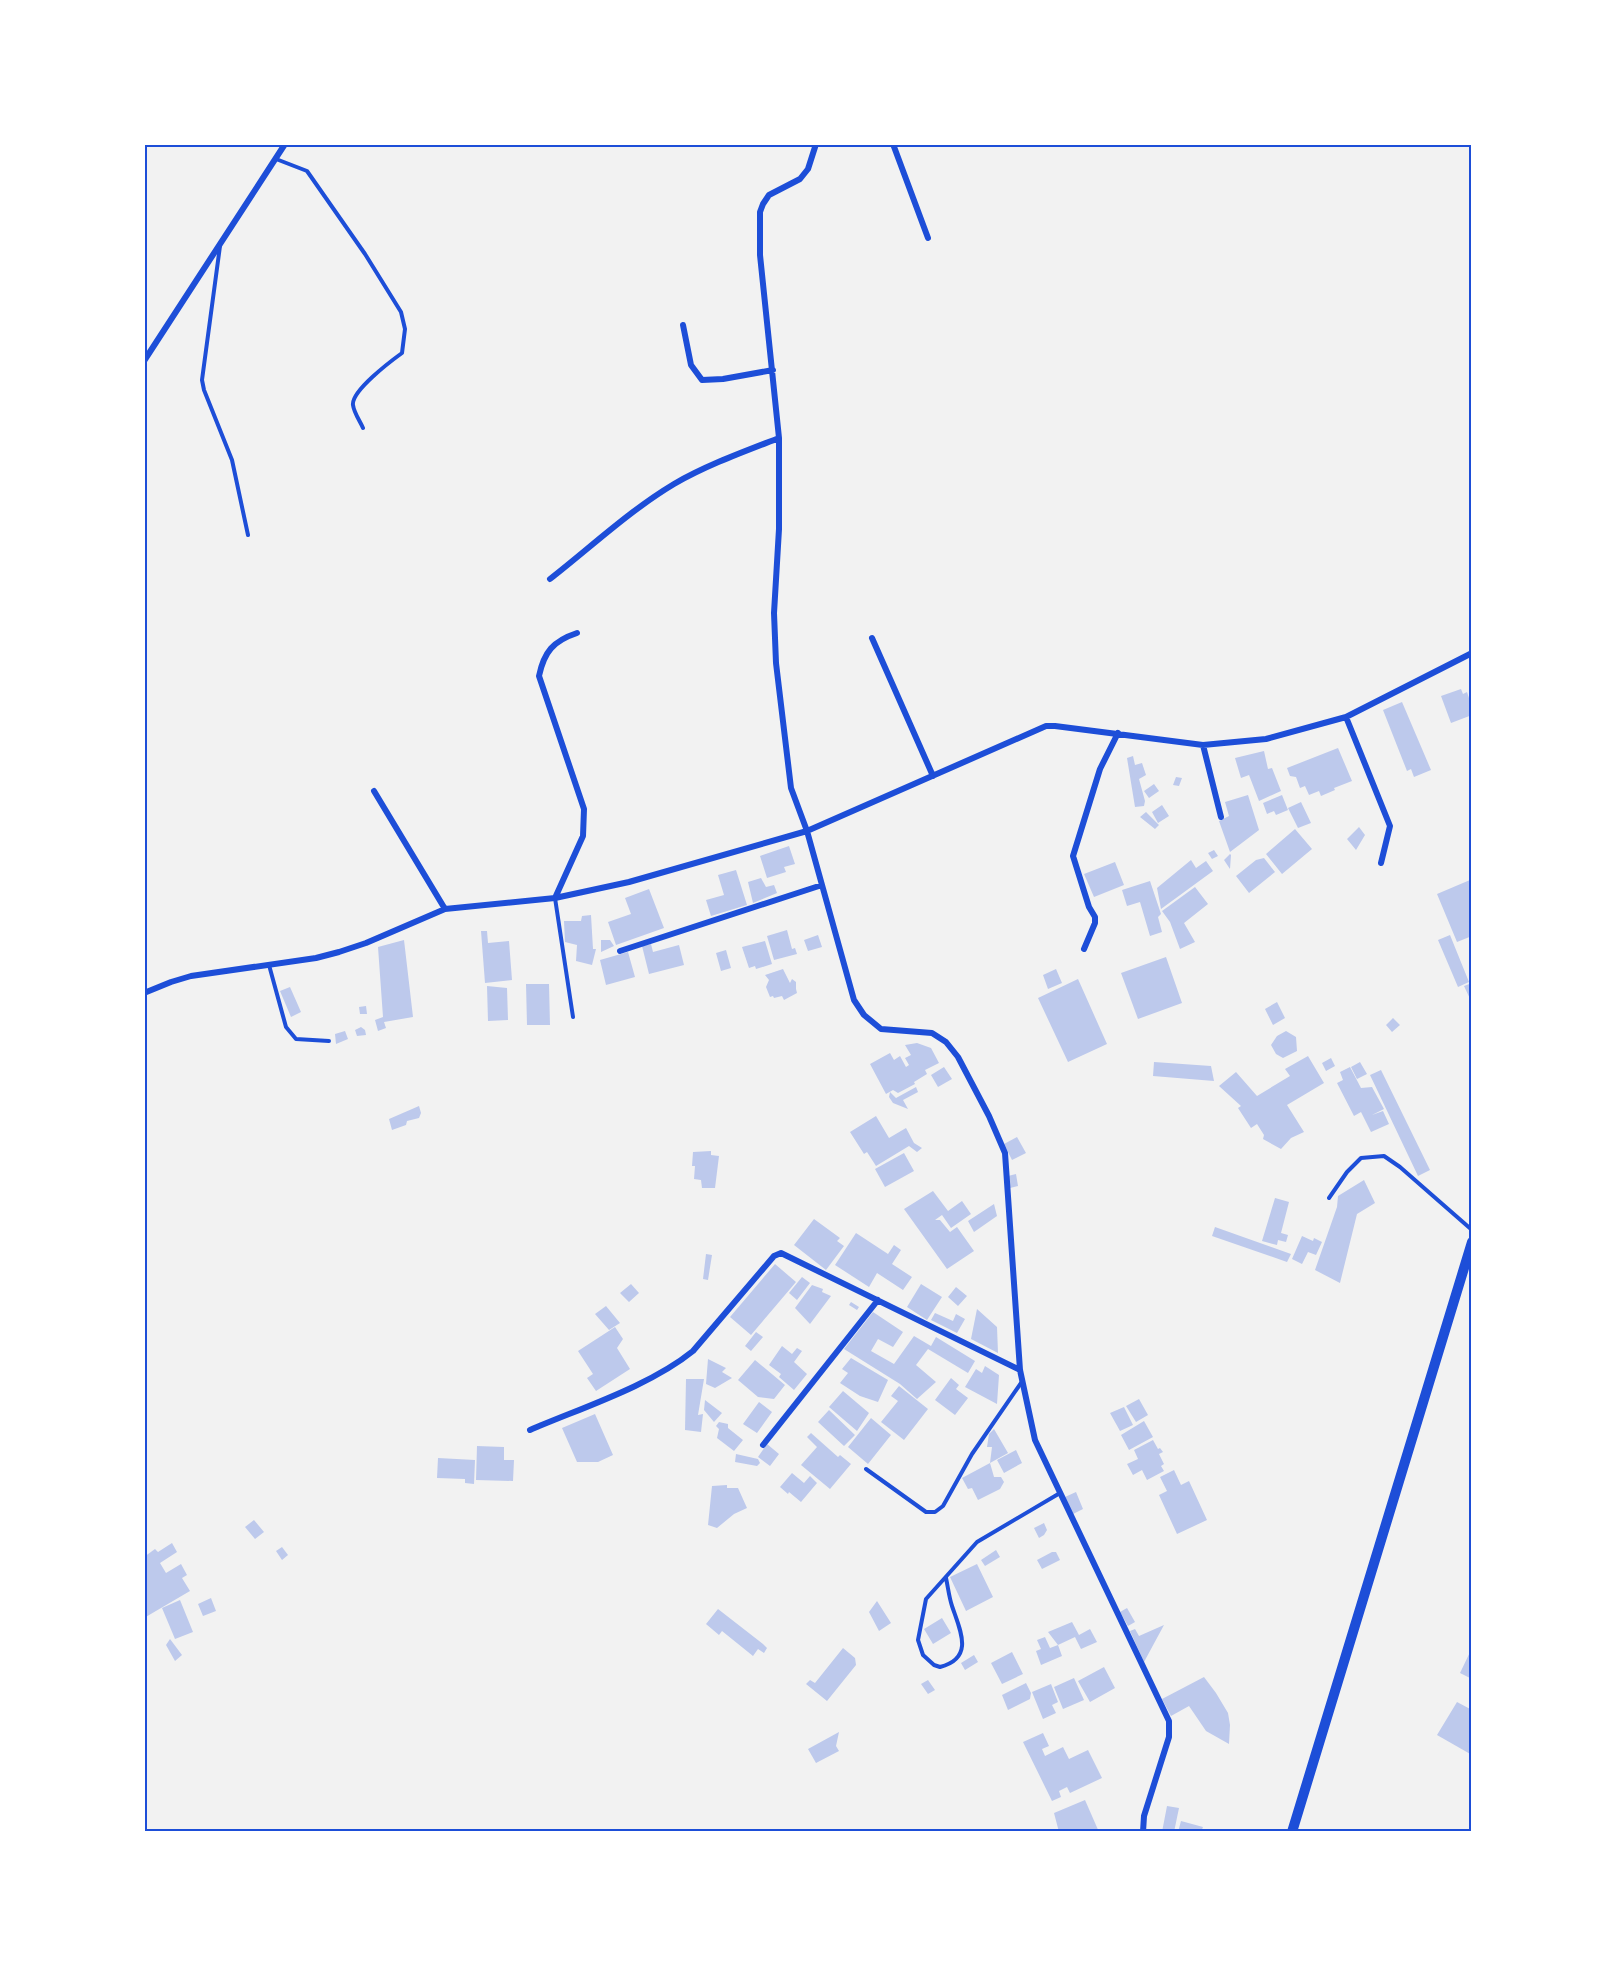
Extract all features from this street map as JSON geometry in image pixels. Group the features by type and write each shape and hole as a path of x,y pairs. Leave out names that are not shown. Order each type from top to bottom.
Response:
{"main road":[{"path":"1292,1832 1472,1242"}],"street":[{"path":"144,361 285,144"},
{"path":"816,144 808,169 800,179 769,195 760,212 760,255 779,438 779,529 774,613 776,663 791,788 798,812 807,831 854,1000 864,1015 881,1029 932,1033 946,1042 958,1057 990,1116 1005,1153 1020,1370 1035,1440 1169,1721 1169,1737 1144,1816 1143,1832"},
{"path":"893,144 928,238"},
{"path":"1255,144 1262,144"},
{"path":"683,325 692,365 702,380 723,379 773,370"},
{"path":"550,579 600,536 673,485 709,466 779,438"},
{"path":"555,898 583,836 584,809 539,676 542,662 550,648 562,638 577,633"},
{"path":"872,638 933,776"},
{"path":"144,993 191,976 339,952 366,943 445,909 555,898 629,882 807,831 1046,726 1203,745 1235,744 1266,739 1346,717 1472,653"},
{"path":"1346,717 1389,826 1381,863"},
{"path":"1084,950 1095,923 1095,917 1089,907 1073,856 1100,769 1118,733"},
{"path":"1203,745 1221,817"},
{"path":"374,790 445,909"},
{"path":"620,951 822,885"},
{"path":"530,1430 628,1388 683,1359 693,1351 777,1254 789,1256 1020,1370"},
{"path":"763,1445 878,1300"}],"lane":[{"path":"276,159 307,171 365,254 400,312 405,329 402,352 355,396 353,405 363,428"},
{"path":"220,242 202,380 231,460 248,535"},
{"path":"555,898 573,1017"},
{"path":"269,964 286,1027 296,1039 329,1041"},
{"path":"1329,1198 1347,1172 1361,1158 1384,1156 1400,1167 1472,1230"},
{"path":"866,1469 926,1512 935,1512 943,1506 972,1454 1022,1383"},
{"path":"946,1578 963,1647 955,1661 940,1668 922,1655 918,1640 927,1599 977,1542 1060,1492"}],"building":[{"path":"1461,689 1463,694 1467,692 1472,715 1451,723 1441,696"},
{"path":"1402,702 1431,770 1414,777 1411,769 1407,771 1383,710"},
{"path":"1338,748 1352,781 1321,796 1319,791 1309,795 1305,786 1300,788 1296,777 1290,776 1287,768"},
{"path":"1264,751 1268,769 1272,768 1281,791 1259,801 1249,775 1241,778 1235,758"},
{"path":"1133,756 1135,765 1142,763 1146,775 1139,779 1145,801 1144,806 1135,807 1127,758"},
{"path":"1176,777 1182,778 1179,786 1173,785"},
{"path":"1154,784 1159,791 1149,798 1144,791"},
{"path":"1248,795 1259,830 1230,852 1219,821 1229,816 1225,802"},
{"path":"1282,795 1288,810 1276,815 1274,811 1267,814 1263,803"},
{"path":"1301,802 1311,823 1298,828 1288,808"},
{"path":"1162,805 1169,816 1158,823 1152,812"},
{"path":"1146,812 1159,825 1155,829 1140,817"},
{"path":"1359,827 1365,835 1356,850 1347,839"},
{"path":"1295,829 1312,849 1282,874 1266,854"},
{"path":"789,846 795,864 784,867 786,872 767,878 760,856"},
{"path":"1214,850 1218,856 1212,859 1208,853"},
{"path":"1231,855 1230,869 1224,860"},
{"path":"1264,858 1275,872 1249,893 1236,876 1256,860"},
{"path":"1191,860 1196,868 1206,861 1213,871 1161,909 1157,888"},
{"path":"1115,862 1124,885 1094,897 1084,874"},
{"path":"736,870 747,905 711,916 706,900 724,895 718,875"},
{"path":"761,878 766,887 774,885 777,893 753,903 748,882"},
{"path":"1470,880 1472,884 1472,936 1457,942 1437,894"},
{"path":"1150,881 1161,914 1158,917 1162,932 1150,936 1140,902 1127,906 1122,890"},
{"path":"1195,887 1208,904 1184,923 1195,942 1180,949 1170,922 1162,911"},
{"path":"649,889 664,928 616,945 608,922 631,914 625,898"},
{"path":"591,915 593,949 596,949 592,965 576,961 577,945 565,942 564,921 581,921 582,916"},
{"path":"787,930 792,949 795,948 797,954 774,960 767,936"},
{"path":"481,931 487,931 488,943 509,941 512,980 485,983"},
{"path":"818,935 822,947 808,951 804,940"},
{"path":"1450,935 1469,982 1458,987 1438,940"},
{"path":"404,940 413,1017 384,1022 386,1028 378,1031 375,1020 383,1017 378,947"},
{"path":"601,940 610,940 614,946 601,952"},
{"path":"765,941 772,964 756,969 755,966 749,968 742,947"},
{"path":"651,944 653,952 679,945 684,965 649,974 642,946"},
{"path":"726,950 731,968 721,971 716,953"},
{"path":"628,952 635,977 606,985 600,960"},
{"path":"1166,957 1182,1003 1138,1019 1121,973"},
{"path":"783,969 790,983 792,979 796,982 797,993 784,1000 782,996 770,997 766,987 769,980 765,975"},
{"path":"1056,969 1062,983 1048,989 1043,975"},
{"path":"1078,979 1107,1044 1068,1062 1038,998"},
{"path":"1472,983 1472,1003 1464,986"},
{"path":"526,984 549,984 550,1025 527,1025"},
{"path":"487,986 507,988 508,1020 488,1021"},
{"path":"290,987 301,1012 291,1017 280,991"},
{"path":"1277,1002 1285,1018 1273,1025 1265,1009"},
{"path":"366,1006 367,1014 360,1014 359,1007"},
{"path":"1393,1018 1400,1025 1392,1032 1386,1025"},
{"path":"361,1027 365,1030 366,1035 357,1036 355,1030"},
{"path":"345,1031 348,1039 336,1044 335,1034"},
{"path":"1286,1031 1296,1037 1297,1051 1283,1058 1276,1054 1271,1045 1277,1036"},
{"path":"917,1043 931,1048 939,1063 925,1070 927,1074 914,1082 915,1084 898,1093 893,1090 886,1094 870,1064 890,1053 894,1060 900,1056 906,1067 909,1065 905,1058 911,1055 905,1045"},
{"path":"1308,1056 1324,1083 1287,1105 1304,1132 1291,1138 1281,1149 1263,1139 1264,1135 1257,1124 1251,1128 1238,1108 1241,1106 1219,1086 1236,1072 1257,1096 1290,1076 1285,1069"},
{"path":"1331,1058 1335,1066 1326,1071 1322,1063"},
{"path":"1154,1062 1211,1066 1214,1081 1153,1076"},
{"path":"1360,1062 1367,1074 1357,1079 1351,1067"},
{"path":"944,1067 952,1079 938,1087 931,1075"},
{"path":"1350,1067 1361,1088 1372,1087 1384,1109 1372,1115 1383,1111 1389,1124 1371,1132 1361,1112 1354,1116 1337,1083 1343,1080 1340,1072"},
{"path":"1381,1070 1430,1170 1418,1176 1370,1075"},
{"path":"916,1087 918,1092 903,1100 908,1109 893,1103 889,1097 890,1092 896,1098"},
{"path":"419,1106 421,1113 419,1118 407,1121 406,1125 392,1130 389,1119"},
{"path":"876,1116 889,1138 906,1128 914,1143 922,1148 917,1152 909,1146 876,1166 867,1152 864,1154 850,1132"},
{"path":"1017,1137 1026,1153 1012,1160 1004,1144"},
{"path":"711,1151 711,1155 719,1156 715,1188 702,1188 701,1180 694,1179 693,1152"},
{"path":"904,1153 914,1171 885,1187 875,1169"},
{"path":"1016,1174 1018,1186 1010,1188 1008,1176"},
{"path":"1364,1180 1375,1203 1357,1214 1340,1283 1315,1270 1337,1207 1338,1196"},
{"path":"933,1191 948,1211 962,1201 971,1214 951,1228 942,1215 935,1220 940,1220 950,1232 957,1227 974,1251 947,1269 904,1209"},
{"path":"1275,1198 1289,1202 1281,1233 1288,1235 1286,1242 1278,1240 1277,1245 1262,1241"},
{"path":"994,1204 997,1216 974,1232 968,1221"},
{"path":"814,1219 840,1238 837,1241 844,1246 826,1270 794,1245"},
{"path":"1215,1227 1291,1254 1287,1262 1212,1236"},
{"path":"856,1233 888,1254 894,1245 901,1250 892,1264 912,1277 903,1290 877,1273 869,1287 835,1265"},
{"path":"1302,1236 1322,1242 1316,1255 1308,1252 1302,1264 1292,1259"},
{"path":"706,1254 712,1255 708,1280 703,1279"},
{"path":"775,1264 796,1282 751,1335 730,1317"},
{"path":"802,1277 810,1283 797,1300 789,1293"},
{"path":"631,1284 639,1293 629,1302 620,1293"},
{"path":"921,1284 942,1297 927,1320 907,1307"},
{"path":"812,1285 823,1289 822,1292 831,1296 810,1324 795,1308"},
{"path":"956,1287 967,1296 958,1306 948,1297"},
{"path":"851,1302 859,1307 857,1310 849,1305"},
{"path":"606,1306 620,1323 609,1330 595,1314"},
{"path":"977,1309 997,1327 998,1353 971,1339"},
{"path":"873,1312 903,1332 893,1347 878,1339 871,1351 894,1364 914,1336 931,1346 936,1337 975,1361 968,1373 928,1349 916,1365 936,1382 917,1399 900,1384 844,1349"},
{"path":"935,1313 953,1321 956,1314 965,1319 957,1333 931,1320"},
{"path":"615,1327 623,1339 617,1348 630,1369 596,1391 587,1378 593,1374 578,1351"},
{"path":"756,1332 763,1337 751,1351 745,1346"},
{"path":"782,1346 792,1354 797,1348 802,1351 794,1362 807,1374 794,1390 779,1377 781,1374 769,1365"},
{"path":"851,1358 888,1380 878,1402 860,1396 840,1383 848,1373 842,1369"},
{"path":"708,1359 726,1368 722,1372 732,1378 715,1388 706,1384"},
{"path":"755,1360 785,1385 774,1399 758,1397 738,1380"},
{"path":"985,1366 999,1375 997,1404 965,1387 976,1369 982,1373"},
{"path":"951,1378 959,1385 956,1389 968,1398 955,1415 935,1400"},
{"path":"686,1379 704,1379 698,1415 703,1414 701,1432 685,1430"},
{"path":"899,1386 928,1409 904,1440 881,1422 898,1401 891,1396"},
{"path":"843,1391 869,1413 857,1431 829,1407"},
{"path":"1139,1399 1148,1415 1136,1422 1126,1406"},
{"path":"705,1400 722,1413 714,1422 704,1410"},
{"path":"759,1402 772,1412 757,1433 743,1424"},
{"path":"1124,1407 1133,1425 1120,1431 1110,1413"},
{"path":"829,1410 855,1435 844,1446 818,1422"},
{"path":"595,1414 613,1455 598,1462 577,1462 562,1428"},
{"path":"871,1418 891,1435 868,1464 848,1447"},
{"path":"1144,1421 1153,1437 1129,1450 1121,1435"},
{"path":"719,1422 728,1424 728,1428 743,1440 734,1451 717,1438 719,1429 716,1426"},
{"path":"994,1429 1008,1453 990,1463 992,1447 987,1447 989,1434"},
{"path":"811,1433 838,1457 840,1455 851,1464 830,1489 801,1465 817,1447 807,1437"},
{"path":"1153,1440 1158,1449 1160,1448 1163,1452 1159,1454 1164,1464 1161,1466 1164,1471 1147,1480 1142,1470 1133,1475 1127,1464 1138,1459 1134,1450"},
{"path":"767,1444 779,1454 770,1466 758,1457"},
{"path":"477,1446 504,1447 504,1460 514,1460 513,1481 476,1480"},
{"path":"1016,1450 1022,1463 1004,1473 997,1460"},
{"path":"736,1454 758,1459 760,1463 757,1466 735,1462"},
{"path":"438,1458 475,1460 474,1484 465,1483 465,1479 437,1478"},
{"path":"990,1463 994,1477 1001,1477 1004,1482 1000,1489 978,1500 972,1488 968,1489 962,1478"},
{"path":"1174,1470 1181,1485 1189,1481 1207,1520 1177,1534 1159,1495 1167,1491 1160,1477"},
{"path":"792,1473 804,1483 810,1476 817,1483 801,1502 780,1487"},
{"path":"727,1485 727,1488 738,1488 747,1508 734,1514 717,1528 708,1525 712,1486"},
{"path":"1076,1492 1083,1509 1073,1514 1065,1497"},
{"path":"254,1520 264,1532 255,1539 245,1527"},
{"path":"1044,1523 1047,1530 1039,1538 1034,1528"},
{"path":"172,1543 177,1552 160,1563 166,1573 181,1564 187,1575 182,1578 190,1591 144,1618 144,1557 155,1549 158,1552"},
{"path":"282,1547 288,1555 282,1560 276,1551"},
{"path":"996,1550 1000,1557 985,1566 981,1560"},
{"path":"1056,1552 1060,1560 1042,1569 1037,1560"},
{"path":"977,1564 993,1597 966,1611 950,1577"},
{"path":"211,1598 216,1611 203,1616 198,1604"},
{"path":"180,1600 193,1632 175,1639 162,1608"},
{"path":"877,1601 891,1623 879,1631 869,1612"},
{"path":"1127,1608 1135,1622 1128,1626 1120,1612"},
{"path":"718,1609 763,1644 767,1648 764,1653 758,1649 753,1656 722,1631 719,1635 706,1624"},
{"path":"942,1618 951,1633 933,1644 924,1629"},
{"path":"1072,1622 1079,1635 1090,1629 1097,1642 1081,1649 1075,1637 1058,1645 1048,1632"},
{"path":"1164,1625 1144,1662 1130,1631 1135,1629 1139,1636"},
{"path":"1045,1637 1050,1648 1058,1645 1062,1656 1041,1665 1036,1651 1041,1649 1037,1640"},
{"path":"170,1639 182,1655 175,1661 166,1645"},
{"path":"843,1648 855,1658 856,1665 827,1701 806,1684 810,1680 815,1683"},
{"path":"1472,1648 1472,1679 1460,1673"},
{"path":"1012,1652 1023,1674 1002,1684 991,1663"},
{"path":"974,1655 978,1662 965,1670 961,1663"},
{"path":"1104,1667 1115,1688 1090,1702 1078,1681"},
{"path":"1204,1677 1228,1713 1229,1744 1206,1731 1189,1706 1171,1716 1162,1699"},
{"path":"1074,1678 1084,1700 1063,1709 1054,1687"},
{"path":"928,1680 935,1690 928,1694 921,1684"},
{"path":"1026,1683 1031,1693 1030,1699 1008,1710 1002,1695"},
{"path":"1051,1684 1058,1702 1052,1705 1056,1713 1043,1719 1032,1692"},
{"path":"1457,1702 1472,1710 1472,1755 1437,1735"},
{"path":"839,1732 836,1746 839,1751 816,1763 808,1749"},
{"path":"1043,1733 1049,1746 1042,1749 1045,1756 1063,1747 1069,1759 1088,1750 1102,1778 1070,1793 1067,1787 1059,1791 1061,1797 1052,1801 1023,1742"},
{"path":"1085,1800 1099,1832 1059,1832 1054,1813"},
{"path":"1167,1806 1179,1808 1174,1832 1162,1832"},
{"path":"1181,1821 1203,1827 1201,1832 1178,1832"}]}
